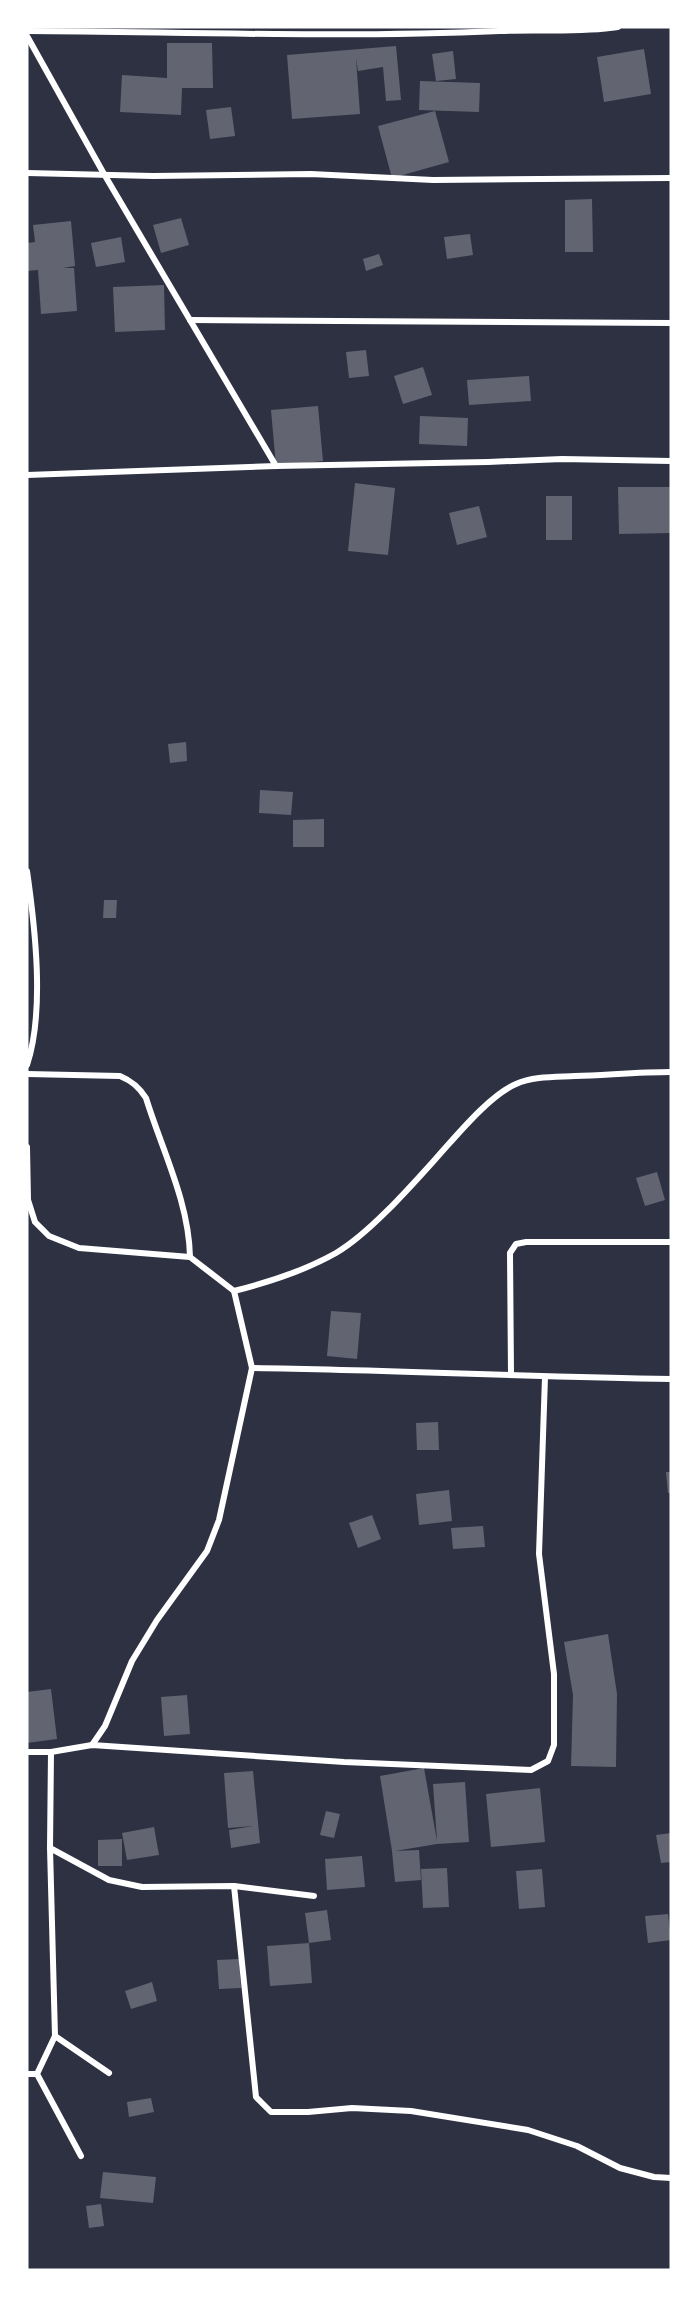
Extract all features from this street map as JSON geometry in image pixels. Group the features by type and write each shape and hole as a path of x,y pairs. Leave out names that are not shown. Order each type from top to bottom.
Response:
{"street":[{"path":"27,31 352,35 597,30 618,27"},
{"path":"27,36 104,174 276,465"},
{"path":"27,173 153,176 311,174 433,180 671,178"},
{"path":"190,320 671,323"},
{"path":"27,475 276,465 562,459 671,461"},
{"path":"27,871 30,936 38,1008 27,1065"},
{"path":"234,1291 293,1274 338,1252 408,1190 462,1129 498,1096 516,1084 533,1079 558,1077 671,1072"},
{"path":"27,1074 120,1076 131,1080 140,1088 146,1098 181,1199 190,1233 190,1257"},
{"path":"27,1147 28,1200 34,1222 49,1236 79,1248 190,1257 234,1291 252,1368 219,1520 207,1551 157,1620 132,1661 105,1726 92,1745"},
{"path":"511,1374 510,1253 516,1244 526,1242 671,1242"},
{"path":"252,1368 671,1379"},
{"path":"27,1752 51,1752 92,1745 531,1770 548,1761 554,1745 554,1674 540,1554 545,1377"},
{"path":"37,2074 55,2036 50,1848 51,1752"},
{"path":"50,1848 109,1880 142,1887 234,1886 314,1896"},
{"path":"234,1886 256,2097 271,2112 308,2112 352,2108 411,2111 528,2130 577,2146 620,2168 654,2177 671,2178"},
{"path":"55,2036 109,2073"},
{"path":"27,2074 37,2074"},
{"path":"37,2074 81,2156"}],"building":[{"path":"167,43 212,43 213,88 182,88 181,115 120,112 122,75 167,78"},
{"path":"396,46 401,100 386,101 383,67 358,71 356,58 360,114 292,119 287,55"},
{"path":"644,49 651,94 604,102 597,57"},
{"path":"453,51 456,79 436,81 432,54"},
{"path":"420,81 480,83 479,112 419,110"},
{"path":"231,107 235,136 210,139 206,110"},
{"path":"435,111 449,162 392,178 378,126"},
{"path":"592,199 593,252 565,252 565,200"},
{"path":"181,218 189,245 161,253 153,225"},
{"path":"71,221 75,266 63,268 74,268 77,311 41,314 38,270 27,271 27,243 35,242 33,225"},
{"path":"470,234 473,255 447,259 444,237"},
{"path":"121,237 125,262 96,267 91,243"},
{"path":"379,254 383,265 366,271 363,259"},
{"path":"164,285 165,330 115,332 113,287"},
{"path":"366,350 369,376 349,378 346,352"},
{"path":"423,367 432,395 403,404 394,376"},
{"path":"529,376 531,401 469,405 467,380"},
{"path":"318,406 323,461 276,466 271,410"},
{"path":"420,416 468,418 467,446 419,444"},
{"path":"355,483 395,488 388,555 348,551"},
{"path":"618,487 671,487 671,533 619,534"},
{"path":"546,496 572,496 572,540 546,540"},
{"path":"479,506 487,537 457,545 449,513"},
{"path":"186,742 187,761 170,763 168,744"},
{"path":"260,790 293,792 291,815 259,813"},
{"path":"324,819 324,847 293,847 293,820"},
{"path":"104,900 117,900 116,918 103,918"},
{"path":"657,1172 665,1200 645,1206 636,1178"},
{"path":"331,1311 361,1313 357,1359 327,1356"},
{"path":"438,1422 439,1450 417,1450 416,1423"},
{"path":"666,1472 671,1472 671,1493 668,1493"},
{"path":"449,1490 452,1521 419,1525 416,1494"},
{"path":"372,1515 381,1539 358,1548 349,1523"},
{"path":"483,1526 485,1547 453,1549 451,1528"},
{"path":"608,1634 617,1694 616,1767 571,1766 573,1695 564,1642"},
{"path":"51,1689 57,1739 27,1743 27,1692"},
{"path":"187,1695 190,1734 164,1736 161,1697"},
{"path":"424,1768 437,1841 433,1784 465,1782 469,1842 437,1844 395,1851 419,1850 421,1880 395,1882 380,1776"},
{"path":"253,1771 260,1843 231,1848 229,1830 253,1826 228,1828 224,1773"},
{"path":"540,1788 545,1842 491,1847 486,1794"},
{"path":"326,1811 340,1814 334,1838 320,1835"},
{"path":"154,1827 159,1855 127,1860 122,1833"},
{"path":"671,1833 671,1862 661,1863 656,1835"},
{"path":"122,1839 122,1866 98,1866 98,1840"},
{"path":"362,1856 365,1887 327,1890 325,1859"},
{"path":"447,1868 449,1907 423,1908 421,1869"},
{"path":"542,1869 545,1907 519,1909 516,1871"},
{"path":"327,1910 331,1940 309,1943 305,1913"},
{"path":"668,1914 671,1940 648,1943 645,1916"},
{"path":"309,1943 312,1983 270,1986 267,1946"},
{"path":"239,1959 241,1988 219,1989 217,1960"},
{"path":"152,1982 157,2001 131,2009 125,1991"},
{"path":"151,2098 154,2112 129,2117 127,2102"},
{"path":"103,2172 156,2177 153,2203 100,2198"},
{"path":"101,2204 104,2226 89,2228 86,2206"}]}
